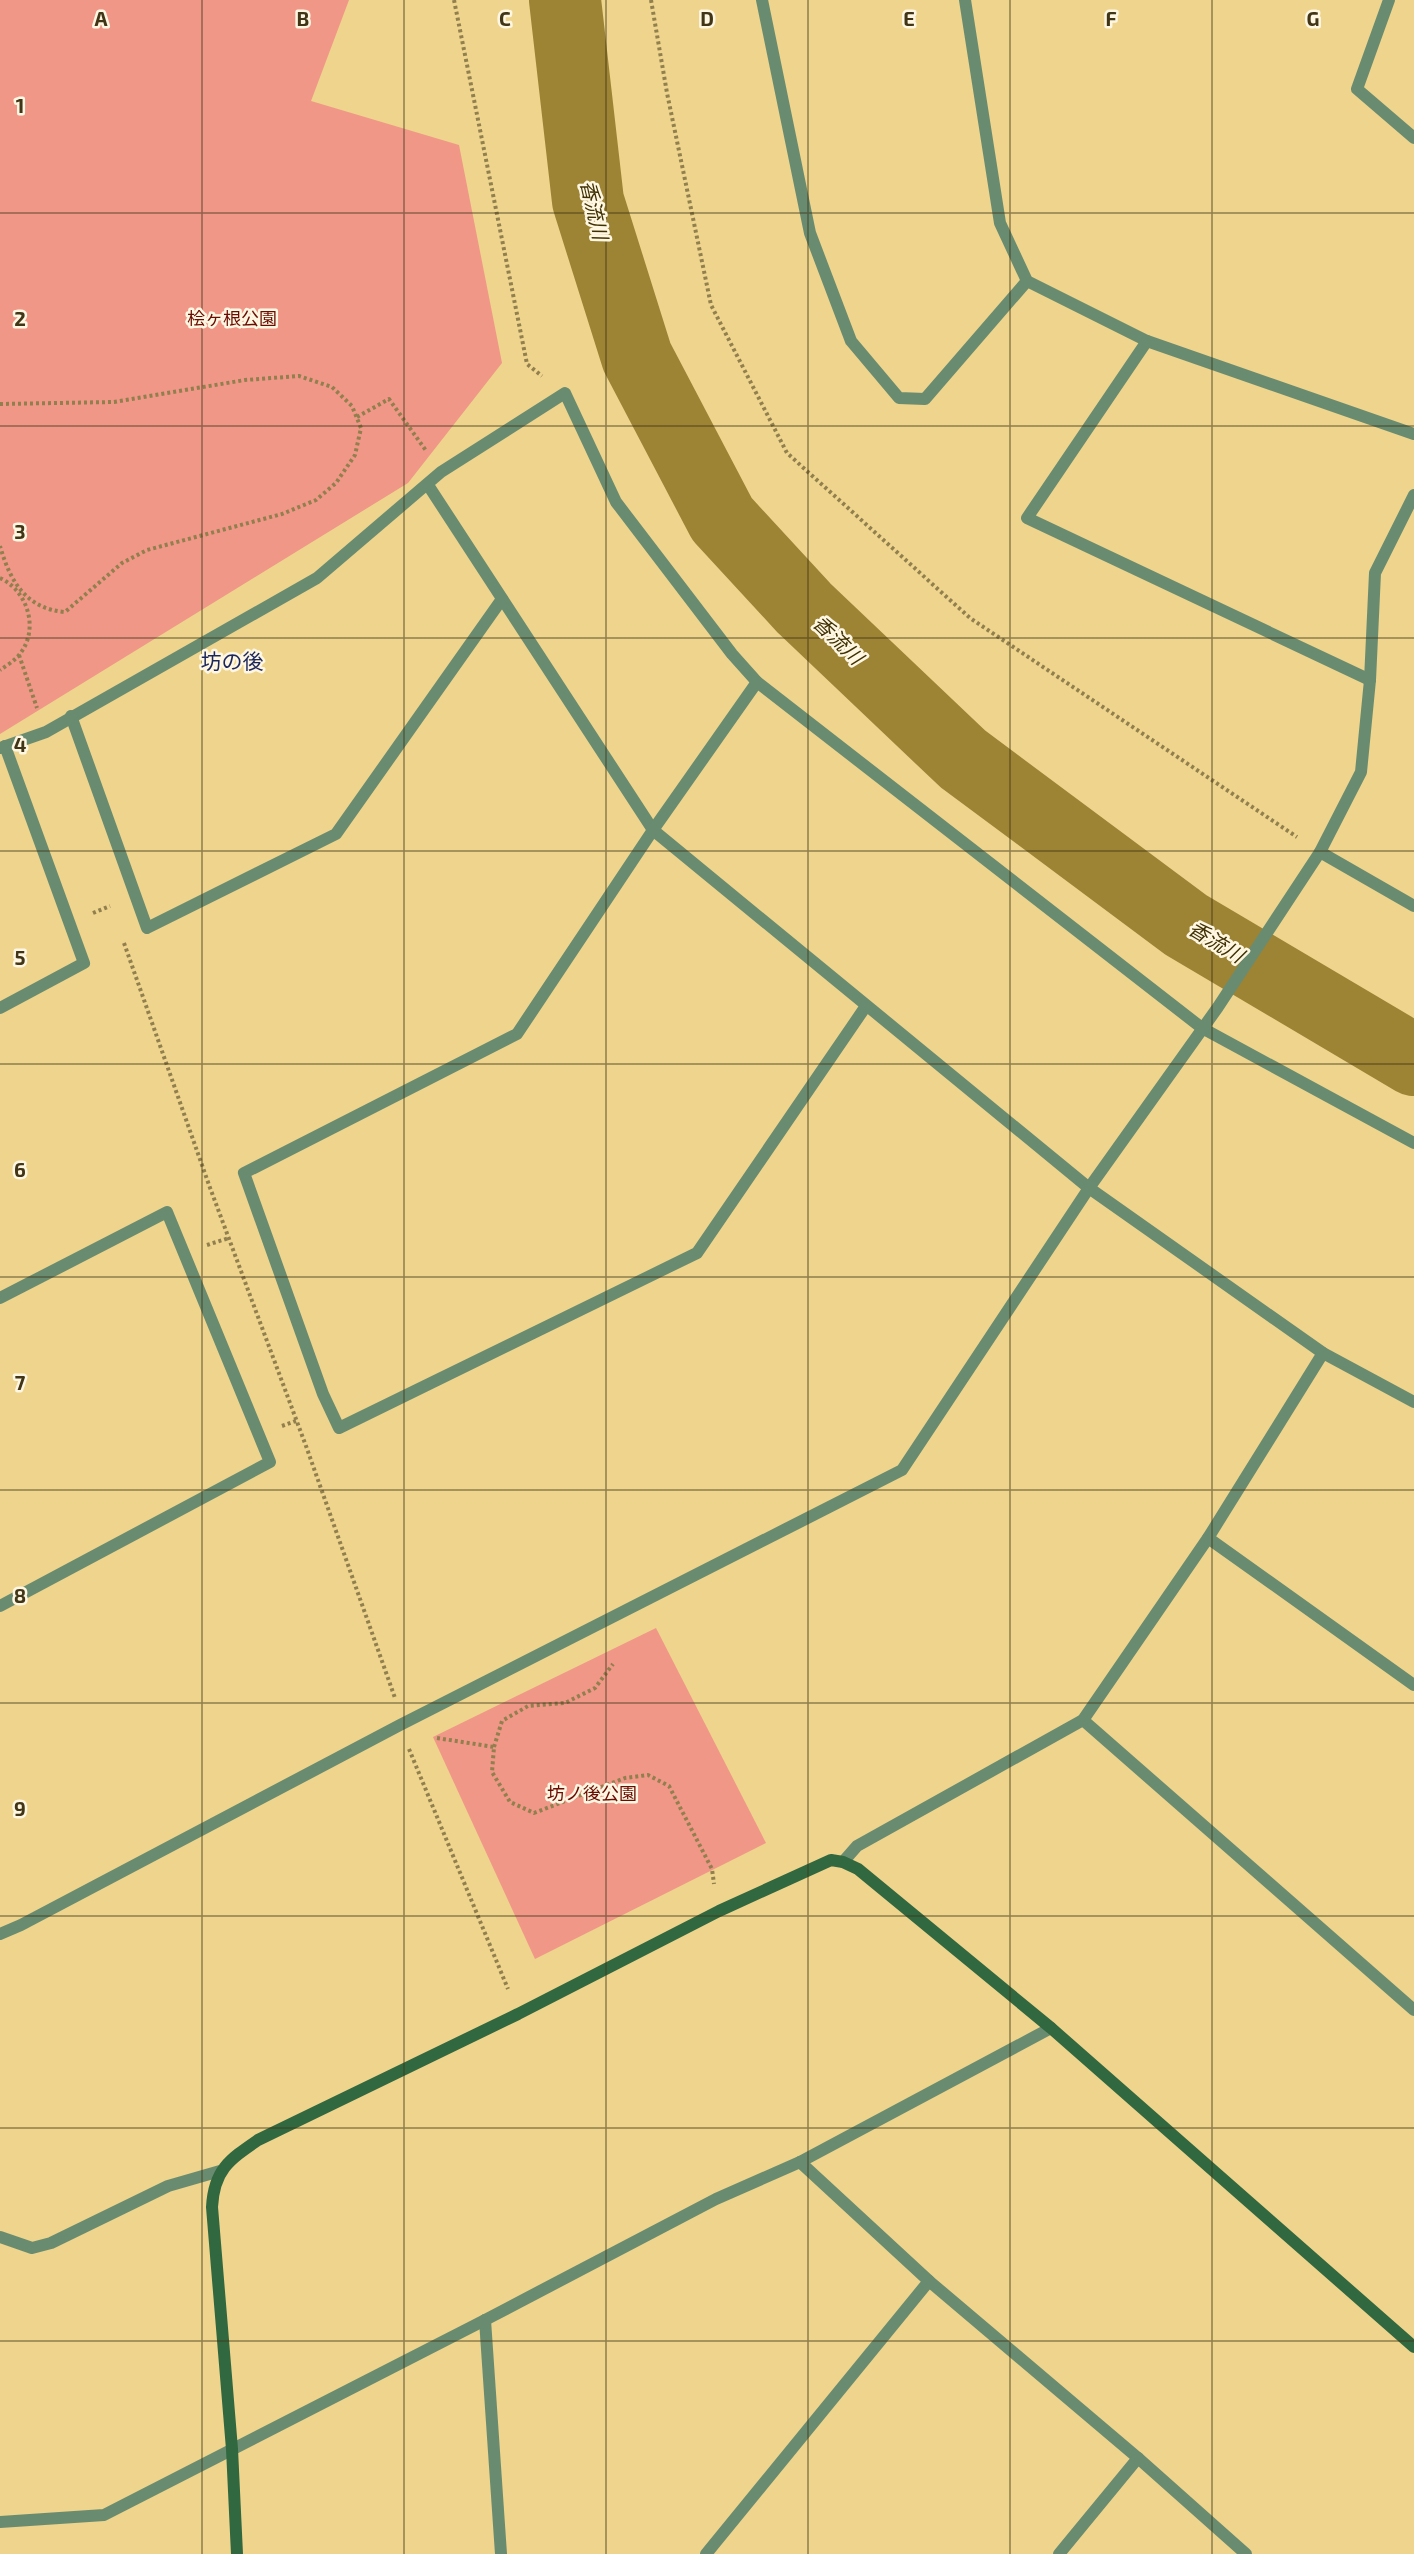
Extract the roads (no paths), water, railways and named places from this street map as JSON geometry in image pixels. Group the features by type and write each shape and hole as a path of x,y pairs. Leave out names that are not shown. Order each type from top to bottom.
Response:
{"street":[{"path":"762,0 810,233 850,341 899,398 926,399 1027,280"},
{"path":"965,0 1000,223 1027,280 1147,341 1414,434"},
{"path":"1389,0 1357,90 1414,138"},
{"path":"1147,341 1028,518 1370,680"},
{"path":"0,1008 84,963 2,747 46,732 316,578 441,472 565,393 616,502 732,654 757,682 1202,1028 1414,1143"},
{"path":"428,485 653,830 1089,1188 1323,1353 1414,1402"},
{"path":"0,1934 400,1725 902,1470 1089,1188 1218,1007 1320,852 1361,772 1370,680 1375,573 1414,495"},
{"path":"71,716 147,928 336,834 502,599"},
{"path":"757,682 653,830 517,1034 244,1173 322,1394 339,1428 697,1253 866,1006"},
{"path":"1320,852 1414,906"},
{"path":"0,1298 167,1212 270,1462 0,1605"},
{"path":"843,1862 856,1846 1083,1720 1208,1538 1323,1353"},
{"path":"1208,1538 1414,1685"},
{"path":"1083,1720 1414,2010"},
{"path":"237,2554 232,2449 212,2207 213,2190 220,2171 239,2153 258,2140 518,2014 719,1911 831,1860 843,1862 858,1869 1051,2028 1414,2347"},
{"path":"0,2522 104,2515 716,2199 800,2162 1051,2028"},
{"path":"800,2162 929,2281 1138,2458 1246,2554"},
{"path":"0,2237 32,2248 51,2243 168,2186 220,2171"},
{"path":"706,2554 929,2281"},
{"path":"485,2320 501,2554"},
{"path":"1059,2554 1138,2458"}],"waterway":[{"name":"香流川","path":"565,0 588,201 637,357 722,519 804,608 963,759 1186,925 1414,1060"}],"district":[{"name":"坊の後","path":"232,662"}],"park label":[{"name":"桧ヶ根公園","path":"232,319"},
{"name":"坊ノ後公園","path":"592,1794"}]}
